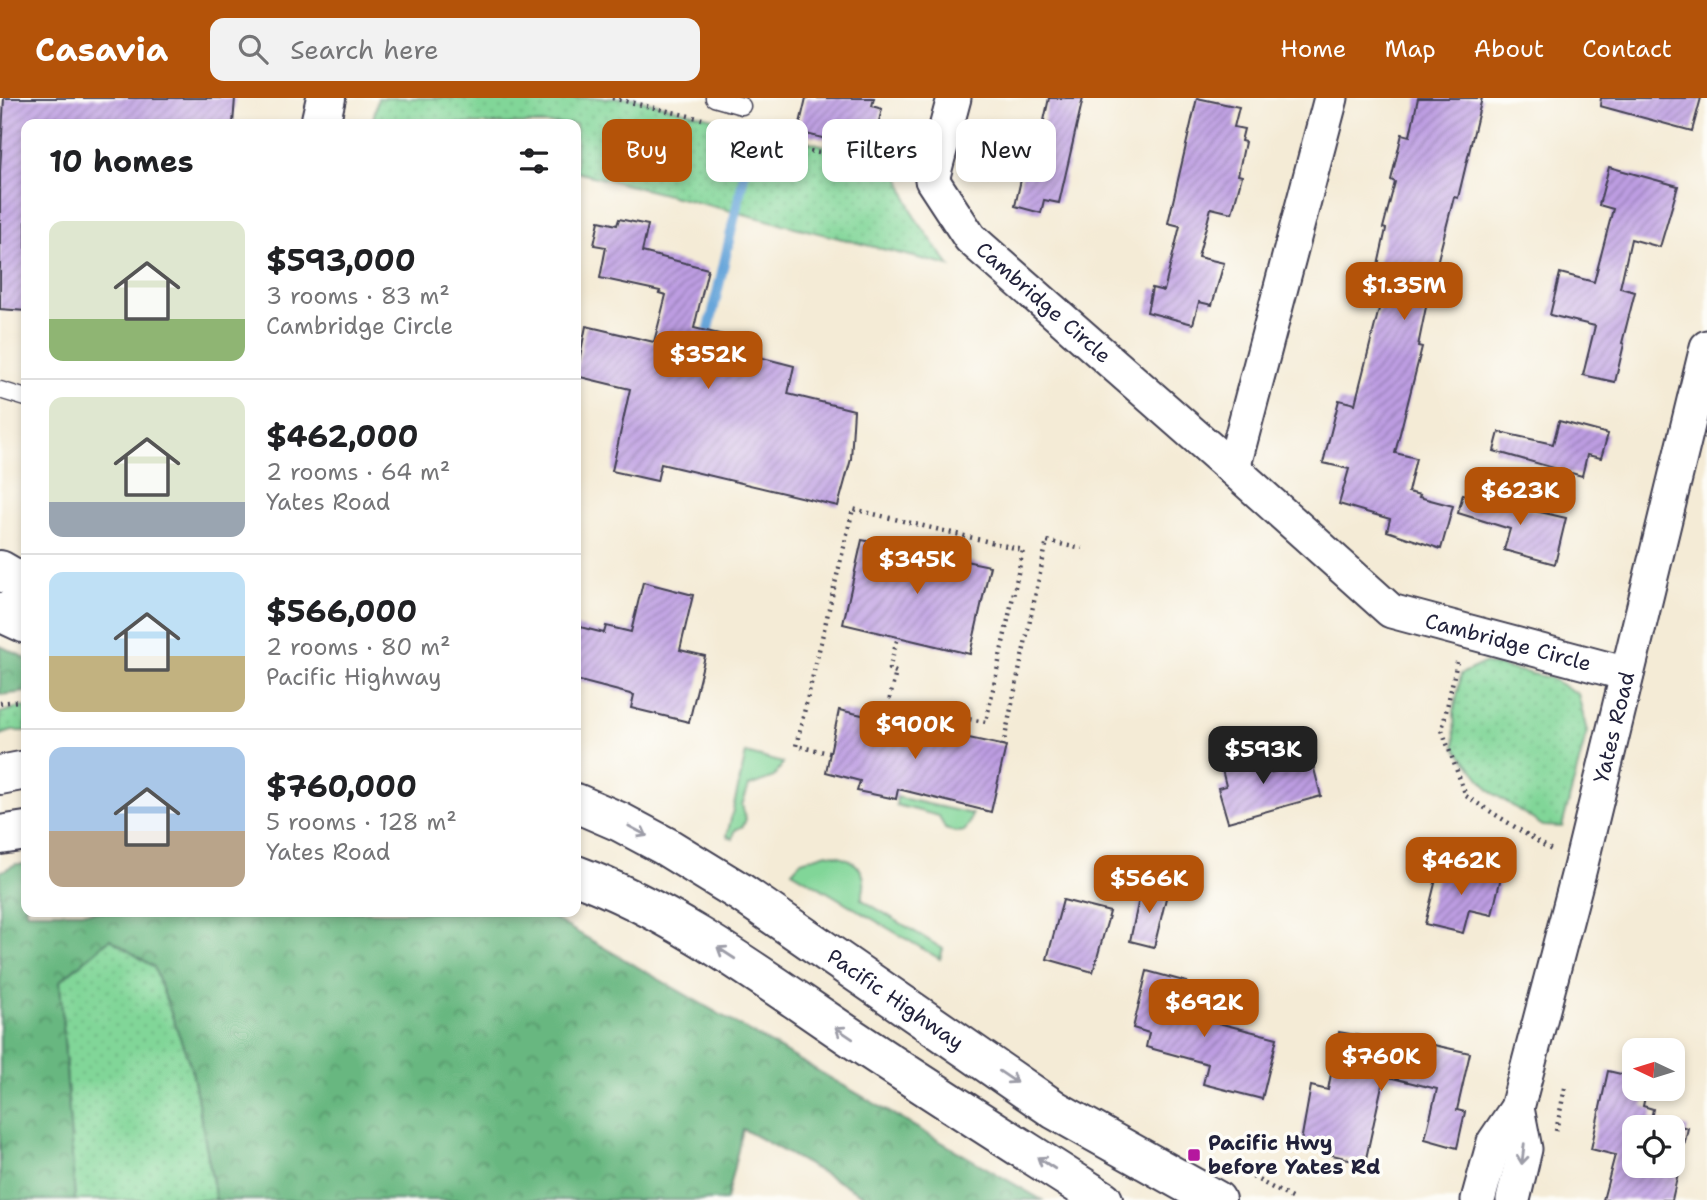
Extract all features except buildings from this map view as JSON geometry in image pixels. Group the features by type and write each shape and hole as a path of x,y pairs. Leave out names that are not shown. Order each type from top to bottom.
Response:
{"main road":[{"path":"321,119 326,98"},
{"path":"0,570 21,582"},
{"path":"0,612 21,622"},
{"path":"0,775 21,771"},
{"name":"Pacific Highway","path":"581,805 665,846 740,892 1055,1110 1216,1200"},
{"path":"0,835 21,832"},
{"path":"581,877 602,885 722,950 901,1071 1103,1200"}],"street":[{"path":"942,143 954,98"},
{"path":"1233,469 1331,98"},
{"name":"Cambridge Circle","path":"933,182 970,238 1391,611 1627,674"},
{"name":"Yates Road","path":"1478,1200 1494,1142 1517,1108 1580,867 1707,347"},
{"name":"Yates Road","path":"1513,1200 1525,1149 1517,1108"}],"lane":[{"path":"714,98 742,106"},
{"path":"0,390 21,396"}],"path":[{"path":"612,98 705,119"},
{"path":"830,753 796,746 853,509 1023,550 986,722 888,706"},
{"path":"1003,746 1047,541 1082,549"},
{"path":"1464,630 1442,730 1466,796 1580,867"},
{"path":"885,720 896,672 889,669 898,637"},
{"path":"0,703 21,701"}],"green space":[{"path":"378,98 633,98 717,119 706,119 706,182 808,182 808,142 822,145 822,182 901,182 914,216 950,266 616,182 692,182 692,119 602,119 602,179 581,173 581,119 373,119"},
{"path":"0,646 21,656 21,693 0,695"},
{"path":"1484,663 1550,678 1578,694 1587,732 1562,827 1543,826 1490,791 1455,747 1454,712 1461,674"},
{"path":"21,707 21,731 0,735 0,713"},
{"path":"746,753 783,763 774,777 749,786 742,805 746,819 743,826 735,830 733,839 727,836"},
{"path":"897,797 972,814 969,825 961,832 945,829 939,816 896,805"},
{"path":"827,853 853,862 864,880 861,899 943,949 940,959 792,871 801,861"},
{"path":"21,864 21,917 551,917 1042,1200 872,1200 743,1129 726,1200 216,1200 192,1070 154,967 110,939 60,981 75,1200 0,1200 0,872"},
{"path":"110,939 154,967 192,1070 216,1200 75,1200 60,981"}],"waterway":[{"path":"706,342 743,182"}],"place":[{"name":"Pacific Hwy before Yates Rd","path":"1194,1155"}]}
